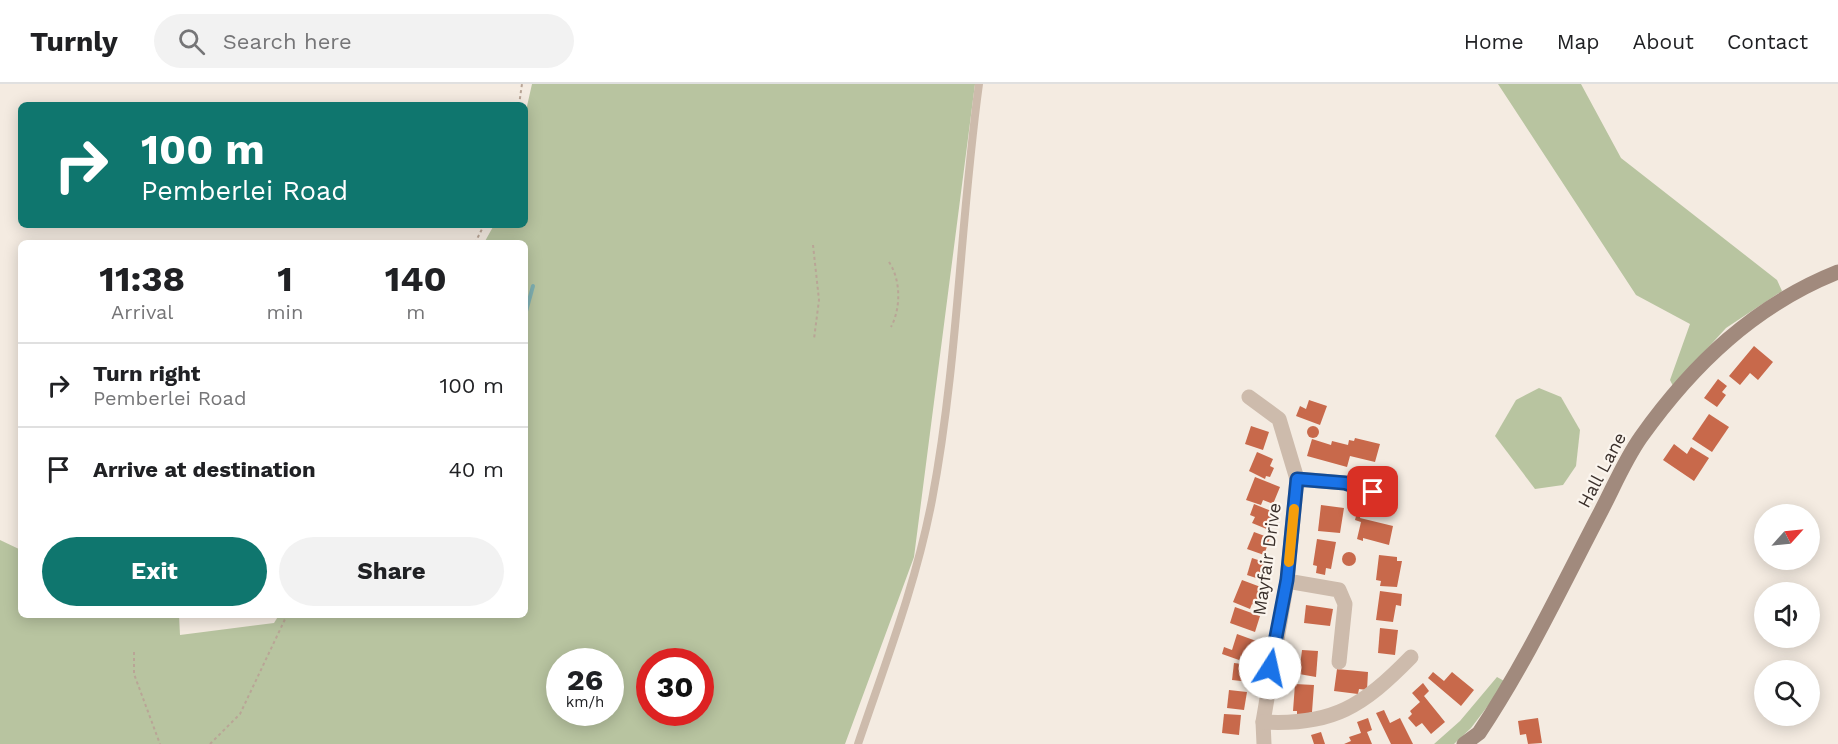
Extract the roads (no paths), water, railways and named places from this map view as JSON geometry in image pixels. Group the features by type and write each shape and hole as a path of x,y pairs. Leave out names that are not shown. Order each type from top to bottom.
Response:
{"street":[{"name":"Hall Lane","path":"1464,744 1481,738 1540,634 1640,438 1679,389 1747,322 1780,299 1838,272"},
{"name":"Mayfair Drive","path":"1249,397 1279,419 1297,479 1287,580 1270,668 1263,722 1264,744"},
{"path":"1297,479 1345,483 1373,492"},
{"path":"1287,580 1339,590 1346,604 1339,662"},
{"path":"1263,722 1296,724 1337,715 1379,690 1411,657"}],"lane":[{"path":"858,744 919,561 943,440 979,84"}],"waterway":[{"path":"528,304 533,286"}]}
